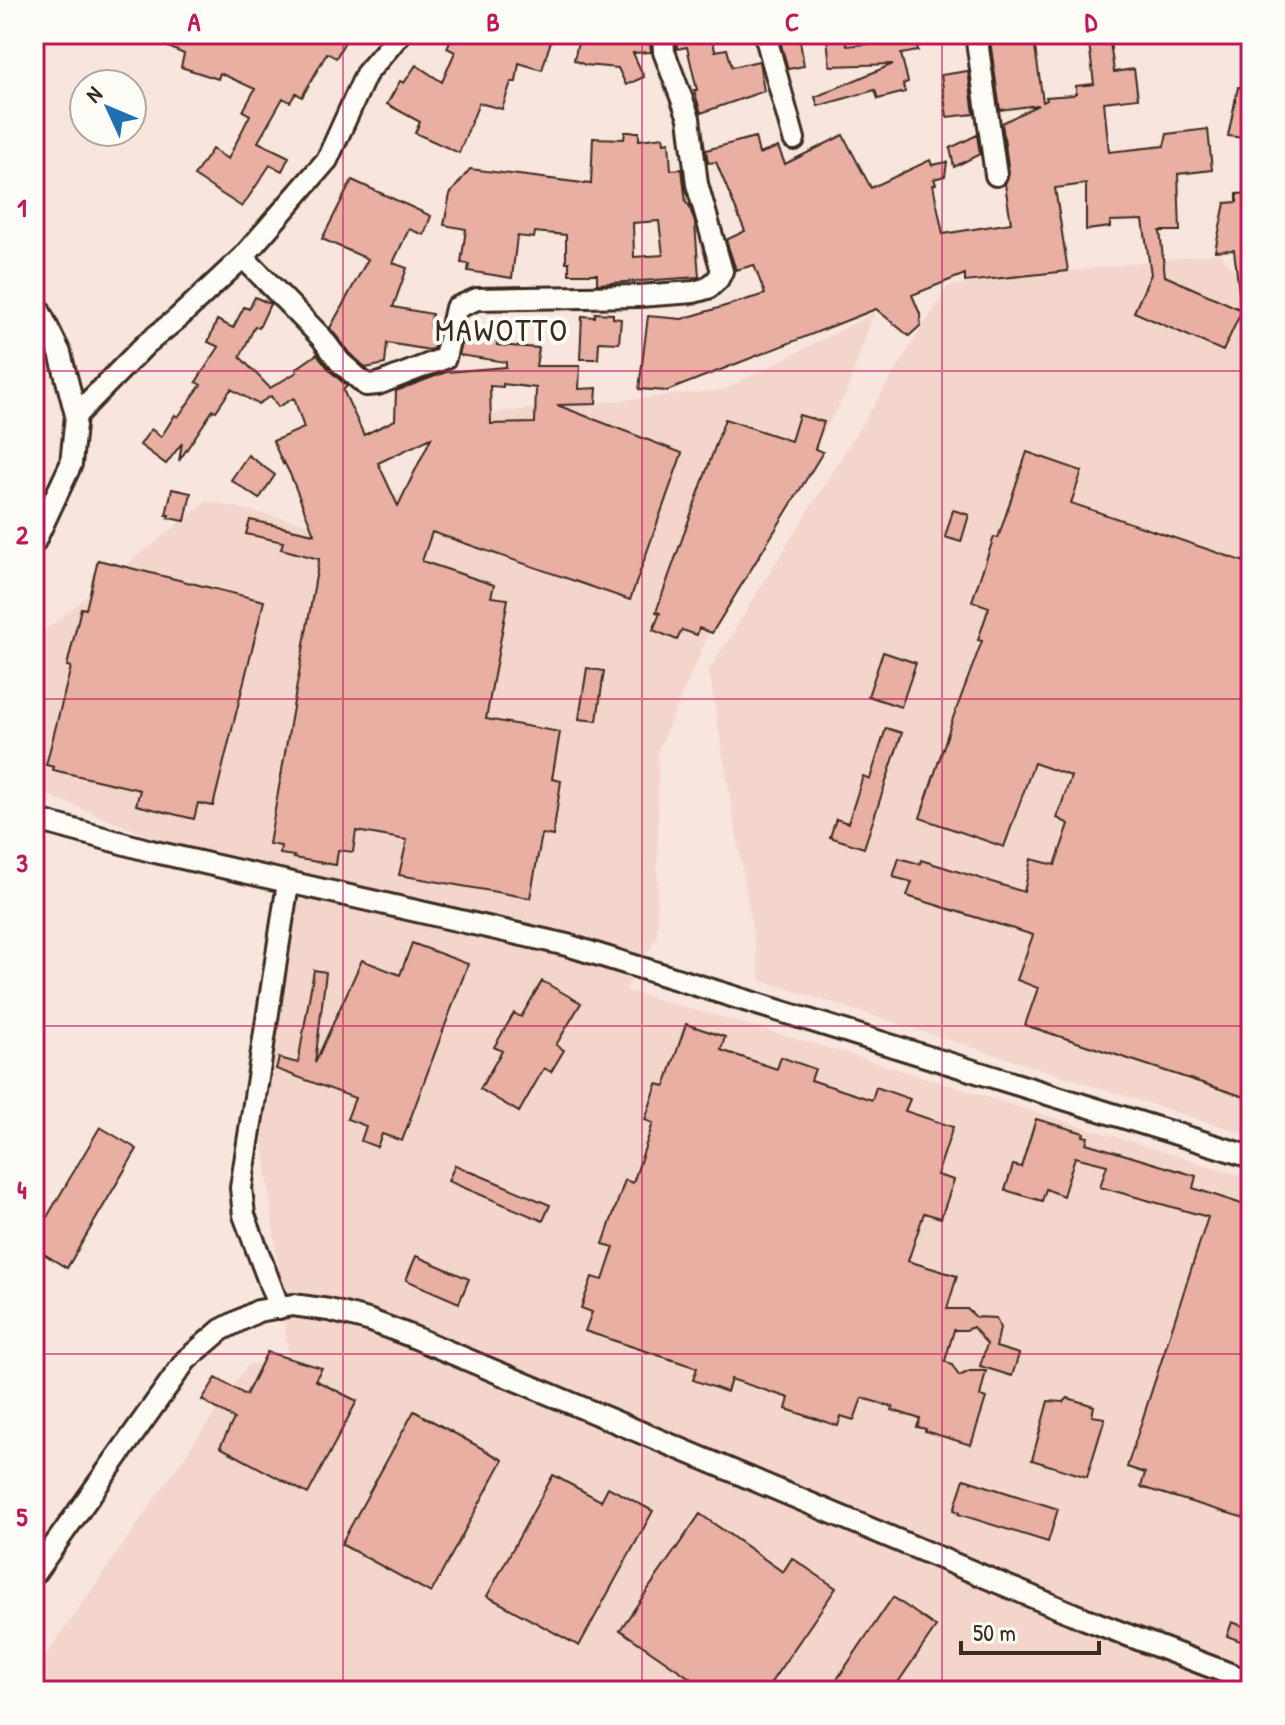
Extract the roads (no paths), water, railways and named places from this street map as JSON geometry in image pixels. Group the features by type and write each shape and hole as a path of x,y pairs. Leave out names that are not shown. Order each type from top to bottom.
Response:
{"street":[{"path":"76,415 146,344 243,257 327,160 366,74 400,34"},
{"path":"243,257 322,338 340,362 366,385 378,384 445,358 456,308 477,299 639,296 708,288 722,271 697,184 689,118 664,52 663,34"},
{"path":"765,34 794,139"},
{"path":"976,34 996,175"},
{"path":"34,300 60,353 76,415 71,464 34,543"},
{"path":"34,819 151,851 567,945 1251,1157"},
{"path":"279,1308 249,1230 241,1188 288,883"},
{"path":"34,1574 186,1360 221,1330 258,1311 293,1305 329,1310 397,1331 1069,1612 1251,1682"}],"district":[{"name":"MAWOTTO","path":"502,330"}]}
